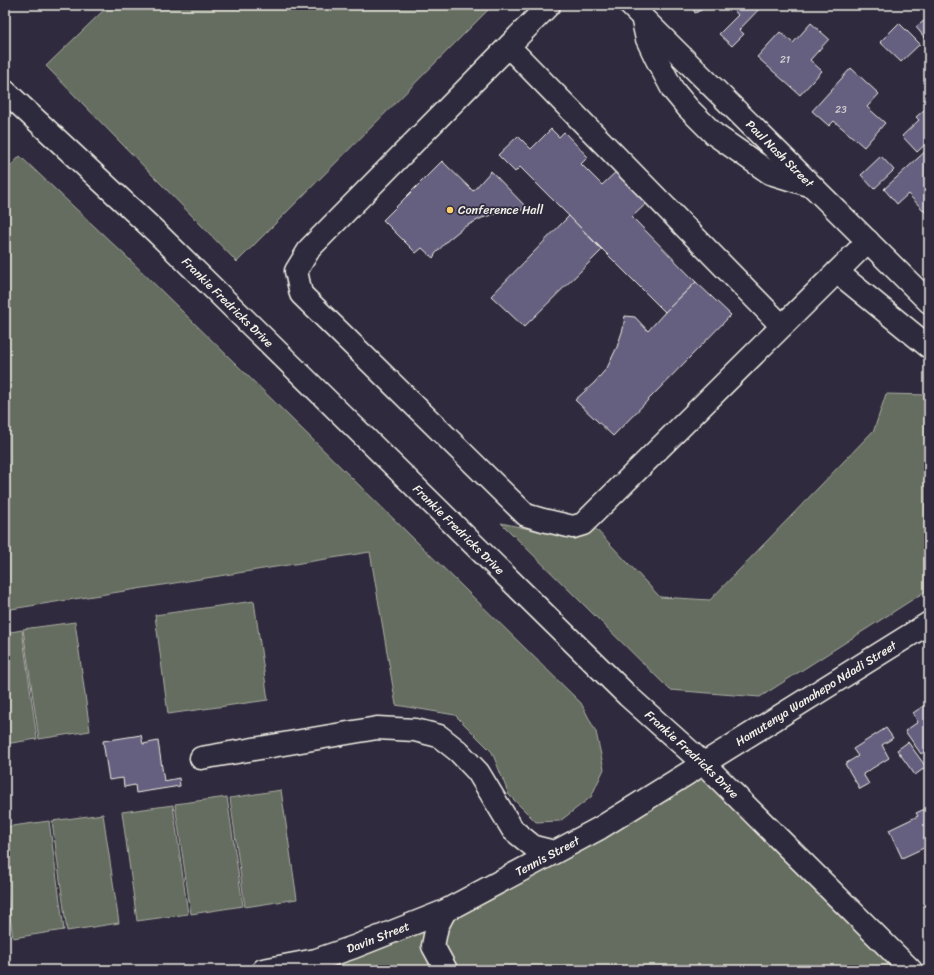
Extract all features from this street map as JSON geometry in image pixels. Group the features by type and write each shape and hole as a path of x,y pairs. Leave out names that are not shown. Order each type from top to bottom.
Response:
{"street":[{"path":"549,5 310,248 296,271 300,294 526,515 573,527 583,524 868,241"},
{"path":"636,12 656,58 673,90 693,114 714,134 770,173 812,186"},
{"name":"Paul Nash Street","path":"636,12 929,302"},
{"path":"509,47 782,326"},
{"name":"Frankie Fredricks Drive","path":"5,91 155,231 628,696 704,764 911,970"},
{"path":"836,272 929,347"},
{"name":"Hamutenya Wanahepo Ndadi Street","path":"704,764 929,623"},
{"path":"201,758 377,728 415,730 439,736 478,772 513,830 534,846 554,852"},
{"name":"Tennis Street","path":"445,911 600,828 704,764"},
{"path":"445,911 437,926 433,946 446,970"},
{"name":"Davin Street","path":"263,970 316,960 354,948 445,911"}],"green space":[{"path":"109,5 493,5 237,262 46,66"},
{"path":"20,156 128,258 581,703 596,732 604,769 591,797 560,821 536,822 509,795 492,752 455,715 396,705 370,552 5,610 5,172"},
{"path":"886,394 929,395 929,589 760,697 670,690 501,523 576,539 594,527 660,597 710,600 874,430"},
{"path":"254,601 268,700 168,714 155,615"},
{"path":"75,622 90,731 39,739 23,629"},
{"path":"22,630 37,739 5,744 5,633"},
{"path":"704,764 911,970 309,970 354,947"},
{"path":"281,790 297,899 245,907 230,798"},
{"path":"227,797 243,906 191,914 175,804"},
{"path":"173,805 188,914 137,921 122,812"},
{"path":"103,814 119,923 67,931 52,821"},
{"path":"49,821 64,930 13,938 5,881 5,827"}],"building":[{"path":"692,5 711,5 695,13"},
{"path":"729,5 763,5 739,30 744,34 732,46 719,34 738,15"},
{"path":"921,5 929,5 929,15"},
{"path":"929,17 929,43 916,27"},
{"path":"811,23 829,39 810,60 822,71 800,95 757,57 780,32 793,43"},
{"path":"899,23 920,44 901,62 880,42"},
{"path":"851,68 879,94 867,107 885,123 864,147 834,121 829,126 812,111"},
{"path":"924,110 929,115 929,141 917,152 902,136 919,120 916,117"},
{"path":"551,129 559,137 564,132 588,157 581,164 602,185 620,168 650,200 632,217 696,282 665,312 520,167 515,172 498,155 518,136 531,149"},
{"path":"929,148 929,212 927,214 908,194 897,204 884,189"},
{"path":"881,156 894,170 874,189 861,175"},
{"name":"Conference Hall","path":"442,161 473,191 491,171 529,210 507,210 482,218 464,227 448,240 433,258 422,248 416,253 383,220"},
{"path":"569,216 602,250 524,327 491,296"},
{"path":"696,282 731,315 613,436 575,400 594,383 607,368 617,347 623,329 625,316 635,317 648,331"},
{"path":"929,702 929,748 921,754 905,731 918,722 913,713"},
{"path":"886,728 893,738 882,745 889,758 863,774 869,784 860,789 845,764 858,756 853,749"},
{"path":"141,735 143,744 158,741 164,781 179,778 180,786 136,793 135,785 124,787 123,778 109,780 103,741"},
{"path":"908,742 926,767 915,775 897,750"},
{"path":"927,808 929,812 929,835 924,838 928,846 902,858 889,830 918,816 916,813"}],"place":[{"name":"Conference Hall","path":"450,210"}]}
